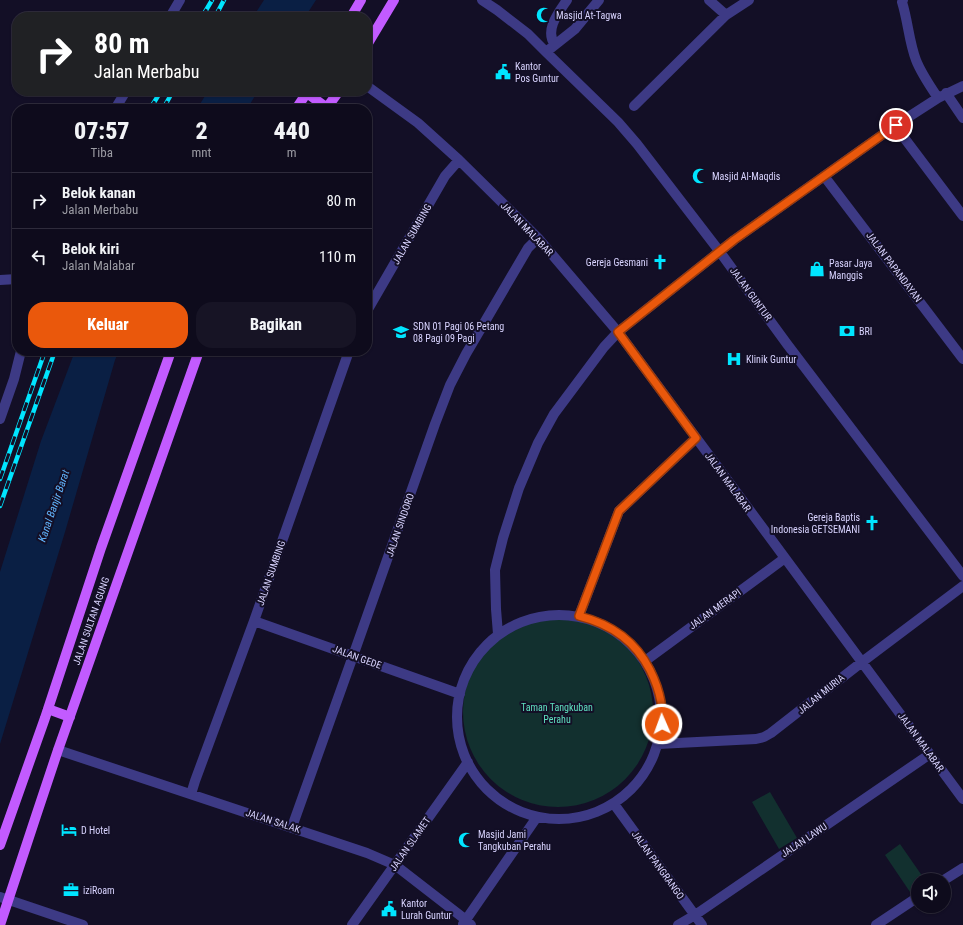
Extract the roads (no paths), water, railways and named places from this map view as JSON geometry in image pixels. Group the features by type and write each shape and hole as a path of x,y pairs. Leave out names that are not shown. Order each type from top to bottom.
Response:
{"main road":[{"path":"354,12 362,0"},
{"path":"372,37 394,0"},
{"path":"312,96 321,104"},
{"name":"JALAN SULTAN AGUNG","path":"0,845 48,709 101,548 169,356"},
{"name":"JALAN SULTAN AGUNG","path":"0,925 5,898 36,816 197,356"},
{"path":"48,709 70,717"}],"street":[{"path":"173,12 180,0"},
{"name":"JALAN GUNTUR","path":"482,0 528,34 618,122 637,144 963,576"},
{"path":"555,45 551,36 551,29 558,12 567,0"},
{"path":"546,52 575,29 599,0"},
{"path":"709,0 726,15"},
{"path":"634,106 726,15 749,0"},
{"path":"903,0 902,2 916,60 921,70 942,96 963,118"},
{"path":"498,634 495,570 503,538 519,488 538,443 554,414 604,347 618,332 734,240 896,125 942,96 963,86"},
{"name":"JALAN MALABAR","path":"372,90 418,123 459,160 538,238 618,332 963,799"},
{"path":"896,125 963,216"},
{"name":"JALAN SUMBING","path":"372,302 445,176 459,160"},
{"name":"JALAN PAPANDAYAN","path":"824,176 963,359"},
{"name":"JALAN SINDORO","path":"292,827 450,385 466,354 520,261 528,248 538,238"},
{"path":"0,280 12,279"},
{"path":"0,419 20,356"},
{"name":"JALAN SUMBING","path":"191,794 348,356"},
{"path":"579,616 619,511 696,438"},
{"name":"JALAN MERAPI","path":"645,661 785,558"},
{"name":"JALAN MURIA","path":"658,744 756,739 764,738 772,734 862,662 963,586"},
{"path":"557,614 579,616 599,622 618,632 639,651 656,682 661,702 662,724 658,744 646,771 628,793 614,804 591,814 574,818 555,820 537,817 522,813 496,798 475,776 461,746 457,711 465,677 485,646 498,634 513,625 545,615 557,614"},
{"name":"JALAN GEDE","path":"254,621 460,694"},
{"name":"JALAN SALAK","path":"58,750 367,853 395,865 467,923"},
{"name":"JALAN LAWU","path":"678,925 695,915 930,754"},
{"name":"JALAN SLAMET","path":"352,925 468,762"},
{"name":"JALAN PANGRANGO","path":"614,804 702,925"},
{"path":"467,923 537,817"},
{"path":"951,876 963,868"},
{"path":"5,898 76,924"},
{"path":"876,925 911,902"}],"water":[{"path":"264,0 316,0 308,12 256,12"},
{"path":"205,96 255,96 250,104 200,104"},
{"name":"Kanal Banjir Barat","path":"73,356 117,356 0,744 0,572 41,441"}],"railway":[{"path":"205,12 212,0"},
{"path":"218,12 224,0"},
{"path":"153,104 158,96"},
{"path":"166,104 170,96"},
{"path":"0,479 43,356"},
{"path":"0,506 53,356"}],"place":[{"name":"Masjid At-Tagwa","path":"544,15"},
{"name":"Kantor Pos Guntur","path":"503,72"},
{"name":"Masjid Al-Maqdis","path":"700,176"},
{"name":"Gereja Gesmani","path":"660,262"},
{"name":"Pasar Jaya Manggis","path":"817,269"},
{"name":"BRI","path":"847,331"},
{"name":"SDN 01 Pagi 06 Petang 08 Pagi 09 Pagi","path":"401,332"},
{"name":"Klinik Guntur","path":"734,359"},
{"name":"Gereja Baptis Indonesia GETSEMANI","path":"872,523"},
{"name":"D Hotel","path":"69,830"},
{"name":"Masjid Jami Tangkuban Perahu","path":"466,840"},
{"name":"iziRoam","path":"71,890"},
{"name":"Kantor Lurah Guntur","path":"389,909"}],"park label":[{"name":"Taman Tangkuban Perahu","path":"557,712"}]}
